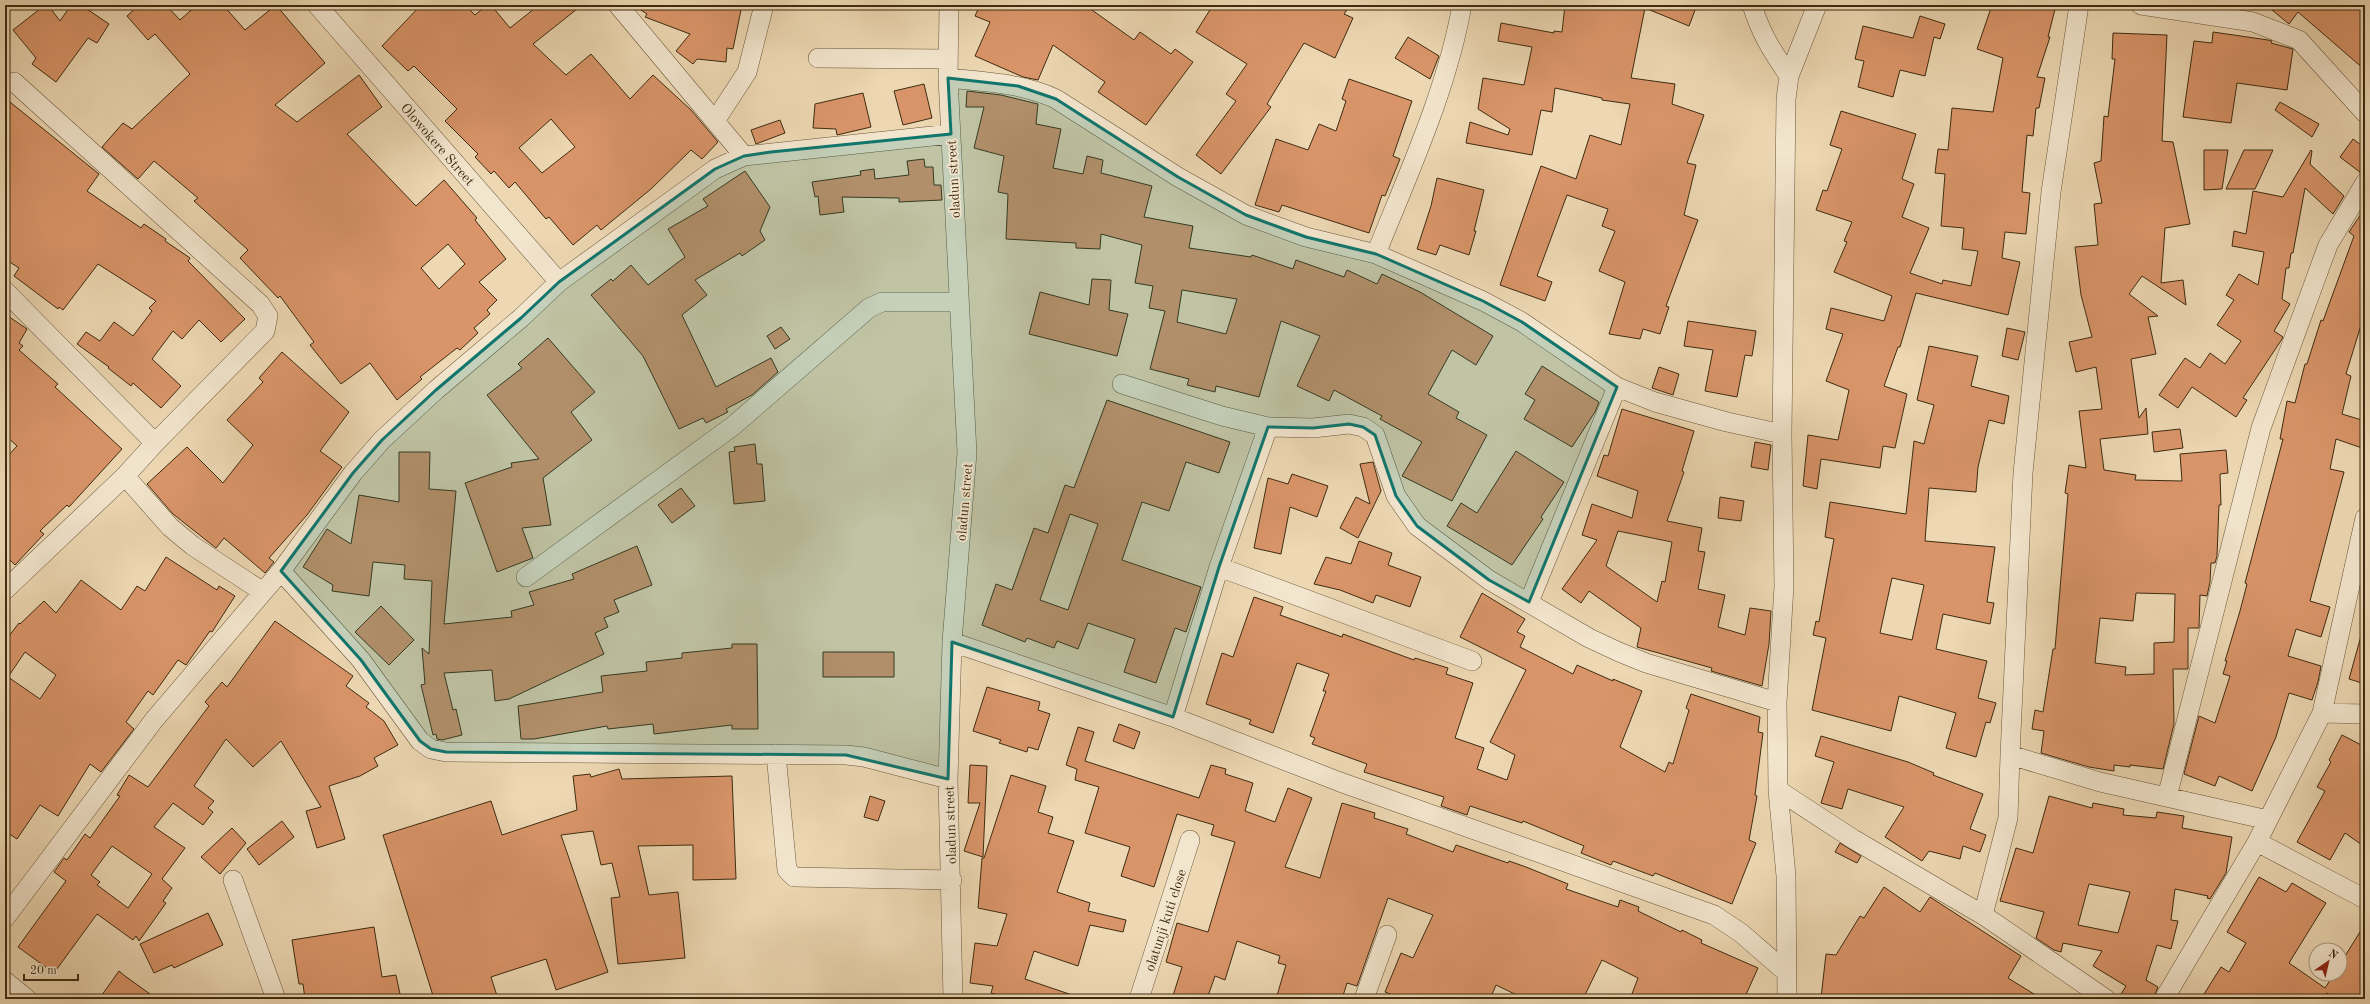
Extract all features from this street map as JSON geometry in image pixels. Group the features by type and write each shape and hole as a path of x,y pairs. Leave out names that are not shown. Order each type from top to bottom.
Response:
{"street":[{"name":"Olowokere Street","path":"317,5 559,282"},
{"path":"618,5 744,156"},
{"path":"715,121 747,72 764,5"},
{"name":"oladun street","path":"949,5 948,78 967,453 952,642 948,779 952,880 953,999"},
{"path":"1376,254 1425,134 1453,43 1462,5"},
{"path":"1752,5 1760,31 1789,76"},
{"path":"1787,999 1786,876 1778,790 1777,702 1784,586 1782,434 1786,99 1789,76 1817,5"},
{"path":"1983,915 2008,818 2023,472 2051,192 2079,5"},
{"path":"2141,5 2253,22 2299,40 2365,113"},
{"path":"818,58 948,59"},
{"path":"948,78 1018,86 1038,90 1056,99 1178,176 1246,215 1306,237 1376,254 1483,301 1522,322 1617,387 1662,404 1727,422 1782,434"},
{"path":"5,590 125,476 265,331 268,316 260,304 186,235 14,82"},
{"path":"5,918 154,720 281,571 353,474 382,440 436,390 521,318 559,282 715,169 744,156 951,134"},
{"path":"2167,797 2261,428 2328,245 2365,183"},
{"path":"5,291 155,444"},
{"path":"526,577 734,426 869,308 882,302 959,302"},
{"path":"1122,384 1222,416 1268,427 1313,428 1348,424 1363,427 1375,436 1396,496 1417,526 1489,580 1589,638 1626,655 1646,663 1777,702"},
{"path":"1529,602 1617,387"},
{"path":"1173,717 1219,567 1268,427"},
{"path":"125,476 170,528 193,546 263,592"},
{"path":"2164,999 2257,842 2322,713 2365,518"},
{"path":"1219,567 1472,661"},
{"path":"281,571 360,660 420,742 431,749 446,752 830,754 864,757 948,779"},
{"path":"952,642 1173,717 1340,782 1714,915 1742,933 1786,972"},
{"path":"2322,713 2365,714"},
{"path":"776,754 787,870 794,877 952,880"},
{"path":"2010,755 2100,782 2268,820"},
{"path":"1778,790 1853,839 1983,915 2106,999"},
{"name":"olatunji kuti close","path":"1139,999 1190,840"},
{"path":"2257,842 2365,899"},
{"path":"233,880 276,999"},
{"path":"1364,999 1387,936"},
{"path":"6,983 27,999"}],"highlighted area":[{"path":"948,78 1018,86 1056,99 1178,177 1246,215 1306,237 1376,254 1483,301 1522,322 1617,387 1529,602 1489,580 1417,526 1396,496 1375,435 1363,427 1349,424 1313,428 1268,427 1219,567 1173,717 952,642 948,779 846,755 446,752 431,749 420,741 361,660 281,571 353,473 382,440 436,390 521,318 559,282 715,169 744,156 951,134"}],"building":[{"path":"45,5 48,5 60,21 71,5 81,5 109,24 97,43 88,38 56,82 32,64 36,58 13,30"},
{"path":"139,5 166,5 180,20 197,5 223,5 245,30 276,5 325,63 275,105 297,122 359,75 382,107 347,134 416,206 444,180 477,218 475,220 506,259 479,282 497,300 487,310 490,314 474,328 478,333 460,350 457,348 420,377 422,379 397,400 370,363 341,384 310,345 314,342 280,296 278,298 240,258 248,250 194,201 198,198 154,161 138,179 102,147 123,123 132,129 190,74 155,34 148,40 127,16","holes":["448,244 465,264 439,289 421,268"]},
{"path":"421,5 465,5 475,15 487,5 491,5 510,28 539,5 582,5 533,44 566,75 591,54 630,99 653,75 691,110 718,142 702,159 691,150 651,189 601,230 597,225 573,245 549,217 546,219 515,182 509,188 494,171 491,174 475,157 478,154 445,121 457,109 414,66 408,71 382,46","holes":["551,119 575,147 542,173 519,148"]},
{"path":"633,5 742,5 733,49 727,48 726,62 697,59 693,64 676,51 690,34 645,17 647,14"},
{"path":"980,5 1085,5 1134,40 1140,32 1171,54 1175,49 1193,62 1146,125 1098,92 1105,82 1053,45 1038,80 1023,77 975,56 990,22 975,16"},
{"path":"1213,5 1350,5 1344,14 1353,18 1335,58 1304,43 1267,104 1271,107 1221,174 1196,155 1236,101 1226,94 1247,64 1196,32"},
{"path":"1565,5 1697,5 1689,26 1645,8 1631,78 1675,84 1672,104 1704,115 1687,163 1696,165 1684,215 1698,220 1666,306 1669,307 1660,334 1643,329 1640,339 1609,334 1625,282 1599,271 1615,231 1602,226 1608,209 1567,195 1537,276 1552,282 1545,301 1500,285 1541,166 1576,179 1590,135 1621,145 1630,104 1602,100 1602,98 1555,88 1552,112 1541,110 1532,155 1466,143 1470,122 1508,135 1510,129 1478,109 1483,78 1524,85 1532,47 1498,41 1501,23 1554,33 1554,31 1562,32"},
{"path":"1992,5 2056,5 2048,37 2050,37 2037,77 2045,78 2039,108 2036,108 2033,136 2027,135 2022,192 2030,193 2026,234 2005,232 2002,258 2020,262 2008,315 1916,293 1900,347 1898,347 1884,386 1907,394 1895,448 1883,446 1880,468 1821,459 1817,489 1803,486 1808,435 1838,440 1849,390 1826,381 1843,334 1826,329 1831,308 1884,321 1892,296 1834,272 1847,242 1844,241 1852,222 1816,210 1823,190 1827,191 1842,149 1830,145 1841,111 1916,134 1902,179 1914,184 1902,217 1929,228 1910,273 1942,284 1943,280 1971,286 1978,251 1962,249 1964,228 1941,226 1945,174 1935,173 1938,149 1948,150 1952,108 1993,112 2003,58 1977,49"},
{"path":"2266,5 2365,5 2365,70 2298,12 2289,24"},
{"path":"1920,16 1945,24 1940,39 1934,37 1925,76 1900,70 1893,97 1858,87 1864,61 1855,59 1863,26 1913,38"},
{"path":"2213,32 2268,40 2272,41 2271,43 2293,49 2287,90 2237,83 2231,123 2183,117 2194,41 2212,43"},
{"path":"2113,33 2167,35 2162,141 2173,142 2190,224 2165,228 2161,283 2183,280 2186,305 2142,276 2129,294 2158,316 2148,317 2156,354 2131,359 2139,418 2146,408 2148,434 2100,439 2104,470 2136,475 2135,480 2182,481 2180,454 2226,450 2228,473 2220,474 2221,505 2219,505 2217,556 2215,563 2211,563 2210,582 2207,596 2200,595 2199,628 2188,628 2188,669 2173,669 2174,724 2163,769 2130,765 2130,767 2114,765 2114,771 2089,767 2041,753 2044,731 2032,729 2035,710 2043,712 2053,649 2055,649 2068,494 2065,493 2069,465 2086,468 2079,411 2102,409 2096,367 2076,372 2069,342 2092,337 2081,295 2075,247 2098,245 2094,204 2102,203 2094,163 2101,161 2104,116 2108,117 2115,59 2112,59","holes":["2136,593 2175,594 2174,642 2154,643 2154,674 2125,675 2126,667 2095,663 2100,618 2133,621"]},
{"path":"1408,37 1439,56 1430,79 1395,58"},
{"path":"1349,79 1412,101 1393,156 1400,159 1385,196 1382,195 1369,233 1282,205 1279,212 1255,205 1276,139 1308,150 1319,124 1336,131 1346,101 1342,99"},
{"path":"924,84 932,118 903,125 894,91"},
{"path":"967,91 1001,95 1038,104 1036,124 1061,129 1053,168 1083,174 1087,156 1103,160 1101,173 1152,186 1144,217 1193,226 1189,248 1251,257 1252,255 1293,269 1296,260 1344,277 1347,270 1377,284 1382,274 1420,292 1493,336 1476,365 1452,350 1428,394 1459,412 1456,418 1487,435 1452,501 1402,476 1422,442 1380,419 1382,416 1334,390 1329,401 1297,386 1320,336 1281,321 1259,397 1216,386 1215,392 1187,385 1189,379 1150,369 1165,311 1149,308 1153,286 1135,283 1142,245 1101,234 1100,249 1076,248 1076,243 1006,239 1008,194 998,192 1004,156 974,148 984,107 966,107","holes":["1182,290 1237,299 1226,334 1177,322"]},
{"path":"863,93 871,127 837,135 836,129 813,128 815,104"},
{"path":"5,98 99,174 87,191 141,228 144,224 190,258 188,261 245,319 221,342 199,320 182,339 173,331 152,359 181,386 161,408 133,383 131,386 108,368 109,367 77,344 86,332 100,341 114,322 133,336 152,311 149,308 156,301 98,264 63,310 59,307 58,309 14,276 19,268 5,259"},
{"path":"2280,102 2319,124 2312,137 2275,110"},
{"path":"780,120 785,133 756,144 751,130"},
{"path":"2353,139 2365,148 2365,172 2361,173 2340,157"},
{"path":"2204,150 2228,150 2222,189 2204,190"},
{"path":"2244,150 2273,150 2255,189 2226,189"},
{"path":"2311,150 2310,164 2344,196 2333,214 2305,188 2293,253 2291,253 2289,268 2286,268 2282,299 2290,304 2274,331 2283,337 2282,339 2243,398 2247,400 2236,417 2192,387 2178,408 2159,395 2185,358 2200,368 2210,353 2225,364 2241,341 2217,325 2234,300 2226,295 2239,274 2258,285 2264,252 2232,246 2234,231 2246,234 2253,191 2283,197"},
{"path":"924,159 925,167 933,167 934,185 941,185 942,200 899,202 899,198 842,197 844,212 820,215 818,196 815,197 812,182 861,175 860,171 874,169 875,179 909,175 907,161"},
{"path":"745,171 770,207 760,231 765,240 742,256 740,253 695,280 707,295 682,315 716,387 771,358 778,372 752,395 726,409 728,412 706,423 703,418 679,429 643,356 591,295 611,279 613,281 631,265 648,285 685,257 668,229 708,206 703,199"},
{"path":"1437,178 1484,190 1474,231 1476,231 1469,255 1440,245 1436,255 1417,249 1431,206"},
{"path":"2363,211 2365,211 2365,327 2361,325 2346,374 2351,376 2342,414 2365,421 2365,449 2336,439 2330,469 2344,472 2310,601 2330,607 2321,637 2296,629 2288,656 2321,666 2318,682 2312,700 2289,693 2276,737 2252,791 2219,776 2215,786 2184,774 2199,716 2215,723 2230,676 2223,674 2227,661 2225,661 2240,611 2247,584 2245,583 2283,439 2280,439 2287,401 2295,403 2305,364 2307,364 2321,320 2323,321 2354,236 2349,232"},
{"path":"1092,279 1111,280 1109,310 1128,314 1117,356 1029,334 1040,292 1089,305"},
{"path":"5,314 27,329 19,343 23,346 19,350 58,384 55,387 122,449 69,507 67,505 40,531 44,534 15,565 5,555 5,459 17,446 5,435"},
{"path":"1688,321 1756,331 1752,356 1745,355 1737,397 1705,391 1713,350 1684,346"},
{"path":"781,327 790,339 775,349 767,336"},
{"path":"2007,328 2025,332 2018,360 2002,356"},
{"path":"548,338 595,392 571,412 592,440 543,478 551,525 522,528 533,558 497,572 465,483 512,467 511,463 539,459 487,395 522,368 518,364"},
{"path":"1929,346 1978,356 1971,386 2009,396 2004,424 1989,420 1978,467 1976,492 1929,488 1925,541 1995,547 1987,602 1994,603 1990,624 1943,614 1936,649 1987,661 1978,698 1996,703 1990,723 1986,722 1976,757 1946,748 1956,713 1899,696 1891,731 1812,710 1826,638 1813,635 1816,621 1819,622 1834,539 1825,537 1830,502 1906,514 1914,441 1924,444 1934,405 1917,400","holes":["1892,578 1924,585 1912,640 1880,633"]},
{"path":"282,352 349,412 320,451 342,467 307,515 269,558 274,562 265,573 224,538 216,548 173,514 147,484 187,447 223,483 253,445 227,420 263,382 259,378"},
{"path":"1542,366 1599,402 1595,412 1572,447 1524,419 1535,400 1525,394"},
{"path":"1659,367 1679,374 1673,395 1652,388"},
{"path":"1107,400 1230,442 1219,473 1186,462 1169,511 1142,502 1122,560 1201,587 1186,632 1175,628 1156,683 1124,672 1135,639 1088,623 1078,649 1057,641 1054,648 1027,638 1025,642 982,625 996,584 1012,590 1034,528 1048,533 1065,485 1074,488","holes":["1070,514 1098,524 1068,610 1040,600"]},
{"path":"1622,409 1694,431 1682,471 1684,472 1667,521 1702,528 1698,551 1705,552 1698,589 1725,595 1718,627 1745,635 1750,608 1771,611 1769,644 1762,686 1711,671 1712,668 1637,647 1641,628 1589,591 1581,603 1562,589 1597,540 1582,535 1592,504 1632,518 1638,491 1597,476 1604,455 1608,456","holes":["1618,531 1672,542 1665,582 1662,581 1657,602 1606,566"]},
{"path":"2180,429 2183,448 2154,452 2152,432"},
{"path":"1755,442 1771,445 1768,470 1751,467"},
{"path":"755,444 757,464 762,464 765,501 734,504 729,452 735,451 734,447"},
{"path":"1516,451 1564,482 1541,517 1543,519 1512,565 1447,526 1461,503 1477,513"},
{"path":"399,452 430,452 429,489 456,491 444,624 512,617 511,611 534,605 529,592 574,579 572,574 637,546 652,585 614,600 619,612 604,618 608,627 595,633 604,654 509,699 495,701 492,670 444,673 453,710 456,709 462,735 442,740 437,739 436,734 433,735 421,685 425,684 422,648 429,654 432,581 404,579 405,565 373,562 369,596 332,591 333,585 303,567 327,529 351,544 359,495 399,502"},
{"path":"1373,462 1381,491 1358,538 1340,528 1356,497 1370,504 1360,464"},
{"path":"1292,474 1328,486 1317,517 1290,507 1281,554 1254,548 1268,478 1288,484"},
{"path":"681,488 695,506 672,523 658,505"},
{"path":"1720,497 1744,501 1741,521 1718,518"},
{"path":"1359,541 1392,553 1388,565 1421,577 1410,607 1376,595 1373,603 1340,590 1314,584 1326,557 1351,564"},
{"path":"166,557 217,590 219,586 235,596 212,632 210,631 186,665 178,660 153,695 148,691 126,722 134,729 101,772 90,764 58,816 40,805 17,839 5,831 5,641 19,623 20,624 44,601 56,613 81,580 121,610 137,586 145,591","holes":["25,652 56,675 40,699 8,677"]},
{"path":"1482,593 1525,619 1517,632 1525,636 1520,647 1573,674 1577,665 1613,681 1613,679 1642,691 1620,747 1665,772 1669,762 1673,764 1689,710 1686,708 1691,694 1760,717 1758,732 1763,733 1755,795 1757,796 1749,840 1756,843 1732,904 1655,873 1653,876 1613,861 1611,865 1581,853 1584,846 1523,821 1522,823 1470,806 1467,815 1441,806 1444,797 1364,772 1367,764 1312,744 1315,738 1310,736 1326,691 1323,691 1329,674 1297,663 1273,733 1249,724 1251,720 1206,704 1222,653 1233,657 1254,597 1283,607 1280,615 1342,637 1343,634 1414,660 1415,658 1448,668 1446,674 1473,683 1455,738 1484,748 1477,769 1507,780 1515,755 1490,742 1526,670 1460,637"},
{"path":"381,606 414,640 389,665 355,632"},
{"path":"275,621 353,676 346,686 369,703 366,707 384,721 398,745 374,758 378,766 360,776 329,786 345,839 317,848 306,811 321,807 281,741 253,767 226,739 194,786 214,801 208,808 213,812 203,825 173,803 154,827 185,848 162,879 172,888 163,901 166,903 139,941 136,936 133,940 97,914 54,973 18,947 66,881 54,872 64,858 67,860 85,834 90,838 120,796 117,795 129,775 148,787 209,706 205,702 222,682 227,687","holes":["112,846 152,874 128,908 97,885 100,882 91,875"]},
{"path":"2361,636 2365,637 2365,684 2349,679"},
{"path":"732,644 757,644 758,729 732,729 732,725 654,734 653,724 608,729 607,726 534,739 521,739 518,706 603,692 601,676 647,671 646,662 682,658 682,653 732,648"},
{"path":"823,652 894,652 894,677 823,677"},
{"path":"987,687 1040,702 1038,710 1050,714 1038,750 1028,747 1027,752 999,743 1001,740 973,731"},
{"path":"1119,724 1140,732 1134,749 1113,741"},
{"path":"1078,727 1094,732 1085,761 1199,798 1211,765 1226,769 1225,774 1253,783 1245,811 1275,822 1288,788 1312,798 1285,867 1320,878 1342,803 1375,813 1374,818 1408,829 1406,834 1453,852 1456,845 1508,863 1509,861 1526,867 1568,884 1566,889 1618,907 1620,900 1639,907 1638,911 1681,932 1682,930 1702,940 1701,943 1758,968 1744,999 1630,999 1638,978 1602,960 1583,999 1525,999 1496,985 1490,999 1403,999 1385,992 1401,953 1413,958 1433,915 1388,898 1357,986 1347,983 1342,999 1276,999 1286,965 1278,963 1280,956 1237,941 1225,980 1215,976 1207,999 1172,999 1182,967 1166,962 1177,923 1208,932 1235,842 1211,835 1214,825 1177,814 1154,887 1121,876 1130,847 1085,833 1099,787 1075,780 1077,769 1066,765"},
{"path":"2342,735 2365,747 2365,847 2345,833 2330,860 2297,842 2325,791 2317,787 2331,762 2329,760"},
{"path":"1821,736 1908,762 1934,773 1933,775 1983,794 1970,829 1986,835 1980,852 1963,846 1960,859 1929,851 1922,861 1885,837 1904,807 1848,789 1842,809 1821,803 1834,762 1815,756"},
{"path":"970,765 987,766 983,857 964,851 980,803 968,803"},
{"path":"619,769 622,779 732,776 736,879 693,880 693,845 638,846 649,895 678,892 685,958 618,964 611,898 620,897 612,863 601,865 593,831 561,835 608,972 556,990 546,959 491,977 498,999 434,999 383,835 491,801 502,835 577,810 573,776 590,774 591,777"},
{"path":"1011,775 1046,786 1038,812 1053,817 1048,833 1074,841 1057,892 1090,903 1088,911 1126,920 1123,932 1090,925 1078,966 1034,951 1025,979 1075,996 1075,999 1011,999 991,993 993,986 970,983 975,943 997,946 1007,914 978,908 982,858 984,858"},
{"path":"870,796 885,801 878,821 864,817"},
{"path":"2049,796 2092,808 2093,803 2124,809 2123,815 2156,818 2157,812 2184,816 2182,828 2232,837 2226,873 2210,899 2207,898 2208,896 2175,889 2171,920 2178,921 2171,949 2157,945 2146,980 2158,987 2153,999 2118,999 2126,986 2093,966 2102,951 2063,943 2061,952 2054,950 2036,938 2044,912 2000,901 2016,848 2033,853","holes":["2089,884 2130,892 2118,933 2078,925"]},
{"path":"282,821 294,837 259,865 247,849"},
{"path":"232,828 246,843 220,874 201,857"},
{"path":"1840,843 1861,856 1857,863 1835,852"},
{"path":"2259,877 2286,892 2292,883 2326,903 2289,963 2308,976 2308,982 2316,982 2325,988 2329,982 2348,982 2348,951 2365,924 2365,999 2337,999 2327,993 2323,999 2201,999 2221,967 2229,972 2246,943 2227,932"},
{"path":"1884,887 1920,912 1930,897 2021,956 2008,978 2042,999 1821,998 1826,954 1836,955 1860,916 1864,918"},
{"path":"208,913 223,945 174,968 172,965 154,973 140,944"},
{"path":"374,927 382,977 396,975 401,999 305,999 303,984 299,984 292,940"},
{"path":"119,971 125,976 157,999 99,999"}]}
